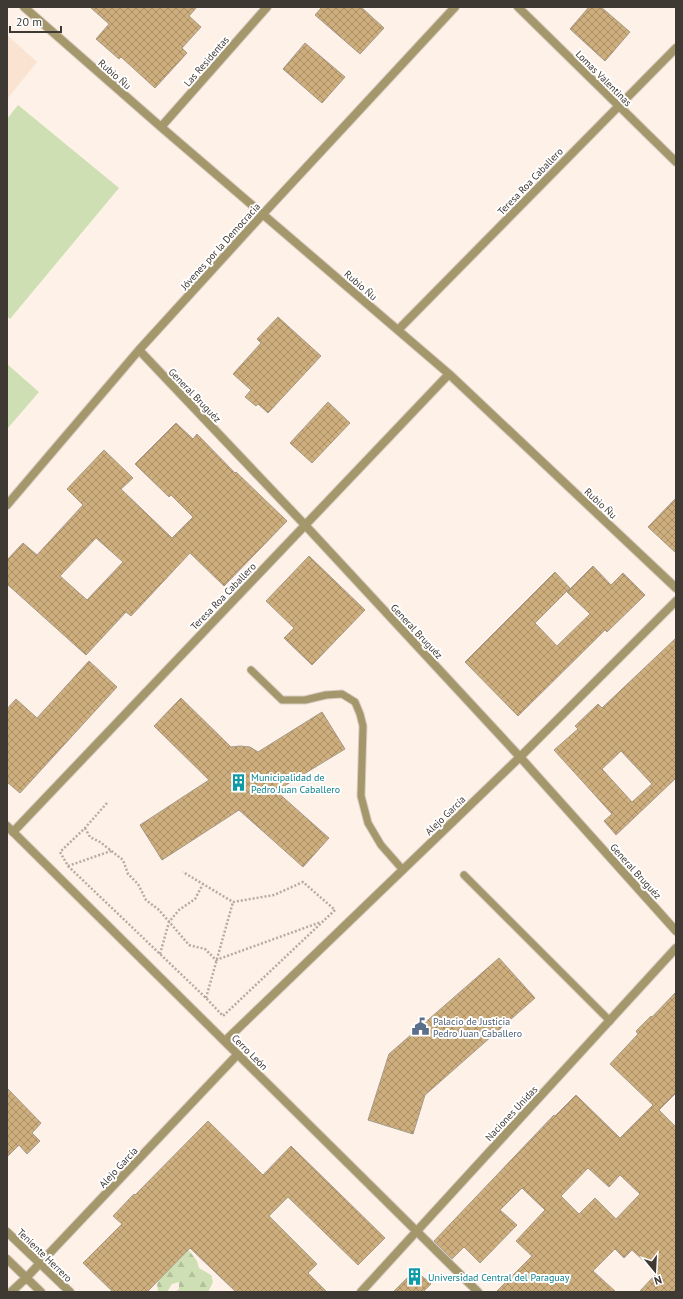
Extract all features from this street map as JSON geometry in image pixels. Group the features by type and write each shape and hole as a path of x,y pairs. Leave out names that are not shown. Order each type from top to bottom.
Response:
{"street":[{"name":"Rubio Ñu","path":"24,7 161,127 449,374 675,586"},
{"name":"Las Residentas","path":"161,127 267,7"},
{"name":"Jóvenes por la Democracia","path":"7,505 139,350 455,7"},
{"name":"Lomas Valentinas","path":"518,7 676,162"},
{"name":"Teresa Roa Caballero","path":"398,330 676,48"},
{"name":"General Bruguéz","path":"139,350 305,525 520,757 676,931"},
{"name":"Teresa Roa Caballero","path":"10,829 305,525 449,374"},
{"name":"Alejo García","path":"225,1041 520,757 676,601"},
{"name":"Cerro León","path":"10,829 478,1292"},
{"name":"Naciones Unidas","path":"361,1292 676,948"},
{"name":"Alejo García","path":"11,1292 238,1054"},
{"name":"Teniente Herrero","path":"7,1232 70,1292"},
{"path":"7,1259 41,1292"}],"lane":[{"path":"251,670 282,700 304,700 326,695 342,694 355,702 363,726 361,796 368,823 381,844 404,870"},
{"path":"464,875 610,1021"}],"path":[{"path":"107,803 85,828 60,852 68,866 223,1016 335,910 303,882 274,895 233,902 183,872"},
{"path":"85,828 90,837 100,842 123,860 128,874 138,884 146,900 159,910 189,944 205,949 216,960"},
{"path":"68,866 111,851"},
{"path":"160,954 169,922 179,910 195,899 202,884"},
{"path":"206,998 233,902"},
{"path":"216,960 323,922"}],"shaded area":[{"path":"7,35 37,62 7,99"}],"green space":[{"path":"18,105 119,188 10,319 7,316 7,119"},
{"path":"7,364 39,392 7,429"},
{"path":"188,1249 197,1261 199,1268 211,1275 213,1282 208,1292 175,1292 179,1289 179,1282 172,1284 167,1292 158,1291 157,1284 161,1277"}],"building":[{"path":"90,7 197,7 189,16 201,27 182,48 187,53 155,88 121,57 119,59 96,39 109,24"},
{"path":"322,7 361,7 384,28 360,54 315,15"},
{"path":"589,7 601,7 630,32 605,61 570,29"},
{"path":"305,43 345,77 322,103 283,69"},
{"path":"278,317 321,356 268,413 258,404 256,406 245,397 251,390 233,374 261,343 257,339"},
{"path":"328,402 350,423 312,463 290,443"},
{"path":"176,423 193,439 197,434 235,473 236,472 287,521 224,586 190,553 131,616 126,612 86,655 7,584 7,560 23,543 37,555 83,505 67,489 104,450 133,478 121,489 172,538 193,517 171,495 169,497 135,464","holes":["96,538 123,562 87,600 60,576"]},
{"path":"676,498 676,553 648,527"},
{"path":"309,556 365,610 312,665 284,638 294,628 266,601"},
{"path":"593,566 611,585 623,573 645,595 607,632 605,630 518,716 465,662 555,572 570,588 535,623 557,646 590,614 567,592"},
{"path":"676,638 676,778 616,835 604,821 612,814 554,750 578,729 575,726 598,704 602,708","holes":["621,751 652,784 632,802 602,769"]},
{"path":"89,661 117,687 20,793 7,782 7,709 16,699 37,718"},
{"name":"Municipalidad de Pedro Juan Caballero","path":"181,698 231,747 250,747 258,752 322,712 345,749 276,791 329,838 303,867 239,810 162,860 140,825 209,780 154,726"},
{"path":"499,958 535,998 425,1095 413,1134 368,1120 389,1054"},
{"path":"676,992 676,1093 659,1110 676,1127 676,1292 639,1292 657,1273 632,1250 624,1258 615,1249 593,1271 616,1292 496,1292 532,1256 516,1241 545,1210 522,1188 500,1210 517,1225 480,1263 464,1247 452,1259 434,1241 554,1115 555,1116 576,1095 620,1138 653,1105 610,1064 638,1034 636,1031 651,1016 652,1017","holes":["588,1168 609,1187 620,1175 640,1194 616,1219 595,1198 579,1214 561,1196"]},
{"path":"7,1088 41,1123 32,1133 40,1141 27,1154 19,1145 7,1157"},
{"path":"208,1121 263,1175 291,1146 385,1238 358,1265 288,1197 269,1216 317,1264 308,1273 327,1292 236,1292 190,1248 147,1292 113,1292 83,1263 122,1224 113,1216"},
{"name":"Universidad Central del Paraguay","path":"415,1270 431,1284 423,1292 393,1292"}],"place":[{"name":"Municipalidad de Pedro Juan Caballero","path":"238,783"},
{"name":"Palacio de Justicia Pedro Juan Caballero","path":"420,1027"},
{"name":"Universidad Central del Paraguay","path":"415,1277"}]}
